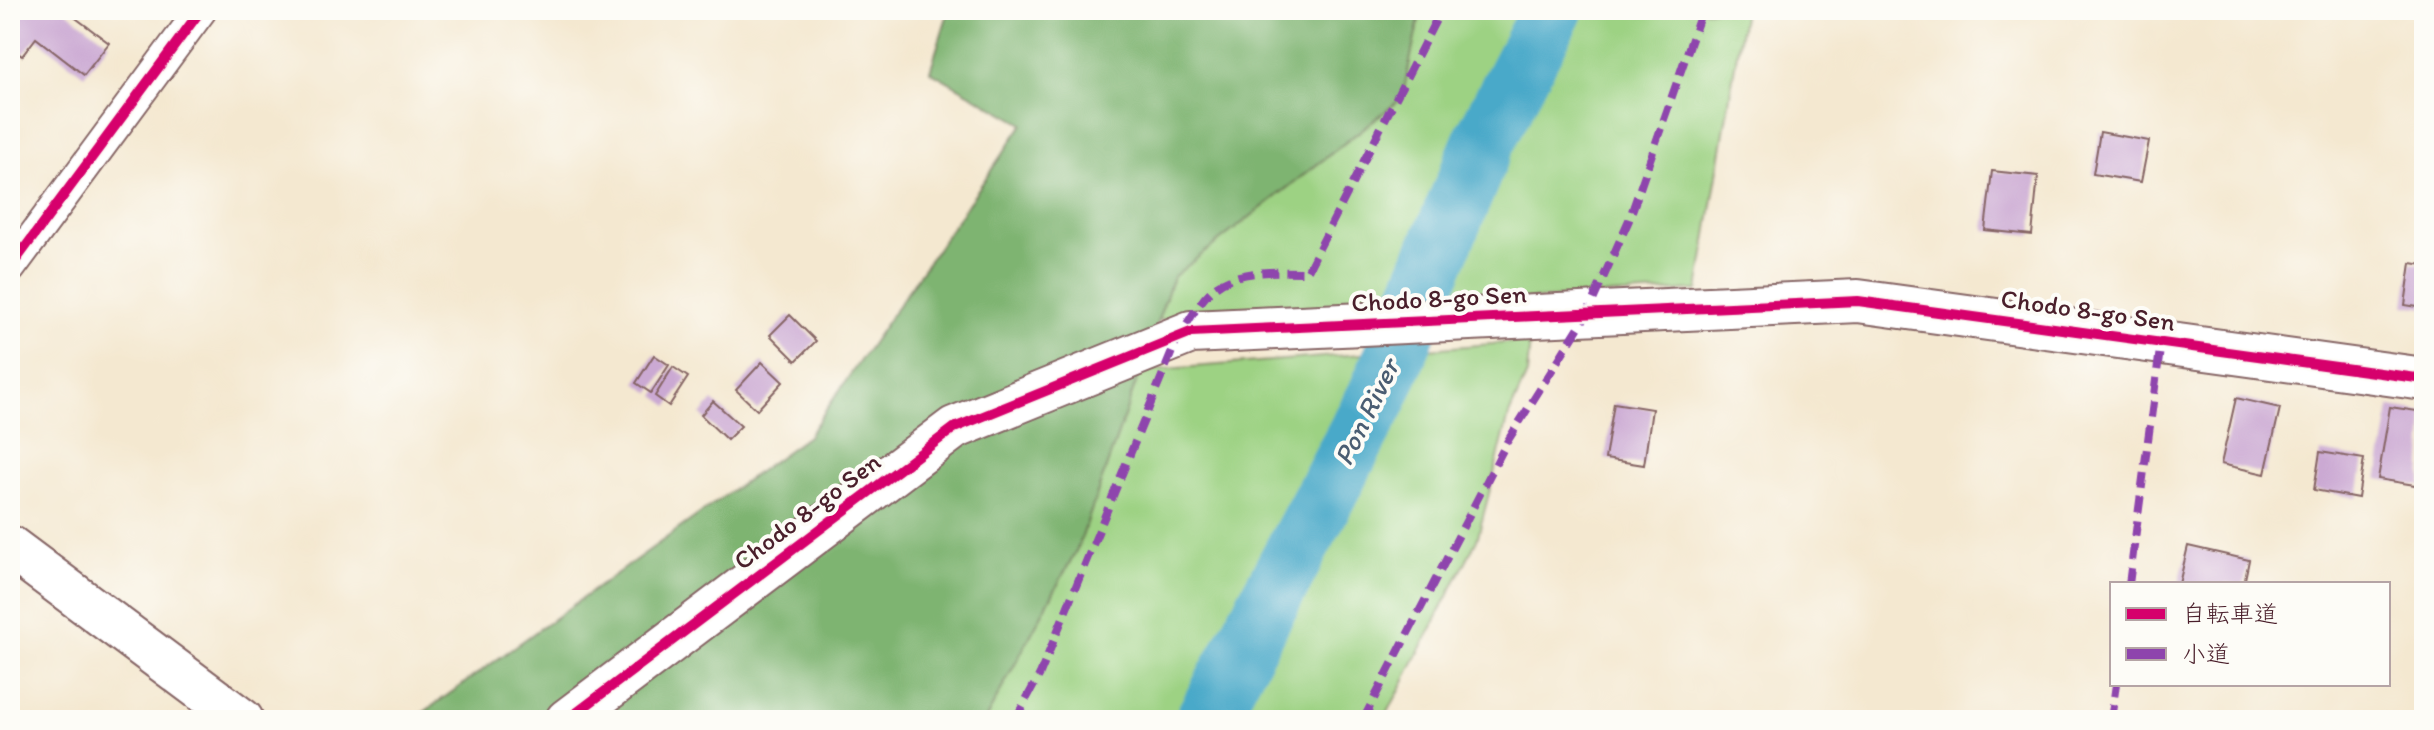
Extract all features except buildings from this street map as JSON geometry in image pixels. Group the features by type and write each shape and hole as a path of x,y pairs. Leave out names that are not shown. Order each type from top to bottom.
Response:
{"street":[{"path":"10,268 201,10"},
{"name":"Chodo 8-go Sen","path":"567,720 954,428 1191,332 1858,301 2424,379"},
{"path":"10,547 242,720"}],"green space":[{"path":"949,10 1421,10 1402,98 1173,277 1079,545 985,720 413,720 808,436 1023,124 930,71"},
{"path":"1421,10 1744,10 1698,290 1158,320 1173,277 1402,98"},
{"path":"1530,341 1527,374 1509,415 1477,540 1384,720 985,720 1079,545 1140,371"}],"waterway":[{"name":"Pon River","path":"1206,720 1378,396 1484,141 1552,10"}],"marked path":[{"path":"1015,720 1040,674 1178,337 1202,301 1231,278 1256,273 1307,272 1441,10"},
{"path":"1363,720 1507,442 1587,314 1629,220 1702,10"},
{"path":"2129,582 2161,342"},
{"path":"2111,720 2116,686"}],"cycle path":[{"path":"10,268 201,10"},
{"path":"567,720 954,428 1191,332 1858,301 2424,379"}]}
